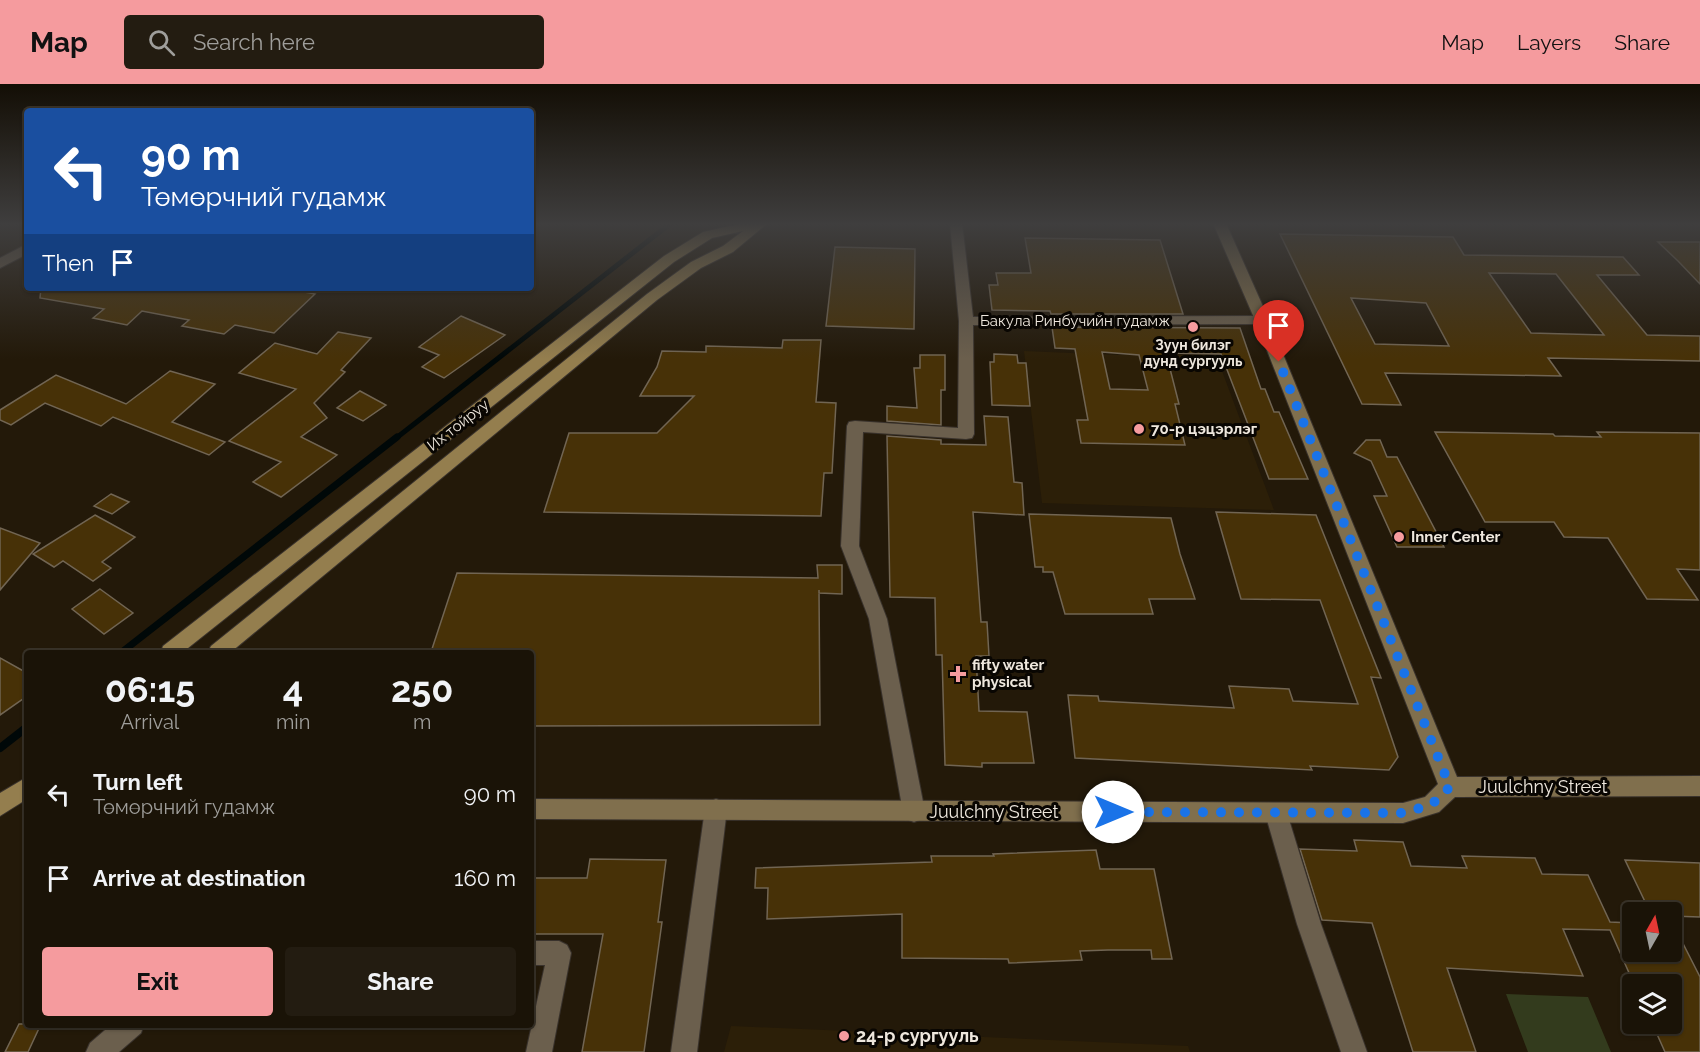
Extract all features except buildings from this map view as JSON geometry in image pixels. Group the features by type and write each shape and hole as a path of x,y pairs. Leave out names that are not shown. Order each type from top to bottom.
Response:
{"main road":[{"name":"Их тойруу","path":"173,650 657,268"},
{"name":"Их тойруу","path":"220,650 652,297 692,268"},
{"path":"1239,268 1450,787"},
{"name":"Juulchny Street","path":"534,809 1403,813 1431,805 1450,787 1700,786"}],"street":[{"path":"961,268 966,321"},
{"name":"Бакула Ринбучийн гудамж","path":"914,812 878,619 850,546 855,426 966,434 966,321 1262,320"},
{"path":"684,1052 716,810"},
{"path":"1276,813 1309,924 1354,1052"},
{"path":"534,953 559,954 539,1052"},
{"path":"99,1052 127,1028"}],"shaded area":[{"name":"70-р цэцэрлэг","path":"1024,351 1118,355 1216,355 1274,510 1042,503"},
{"name":"24-р сургууль","path":"731,1026 1188,1046 1190,1052 724,1052"}],"green space":[{"path":"1506,994 1588,997 1611,1052 1528,1052"}],"waterway":[{"path":"395,439 613,268"},
{"path":"125,650 397,437"},
{"path":"0,748 24,729"}],"place":[{"name":"Зуун билэг дунд сургууль","path":"1193,327"},
{"name":"70-р цэцэрлэг","path":"1139,429"},
{"name":"Inner Center","path":"1399,537"},
{"name":"fifty water physical","path":"958,674"},
{"name":"24-р сургууль","path":"844,1036"}],"route":[{"path":"1113,812 1403,813 1431,805 1450,787 1279,362"}]}
